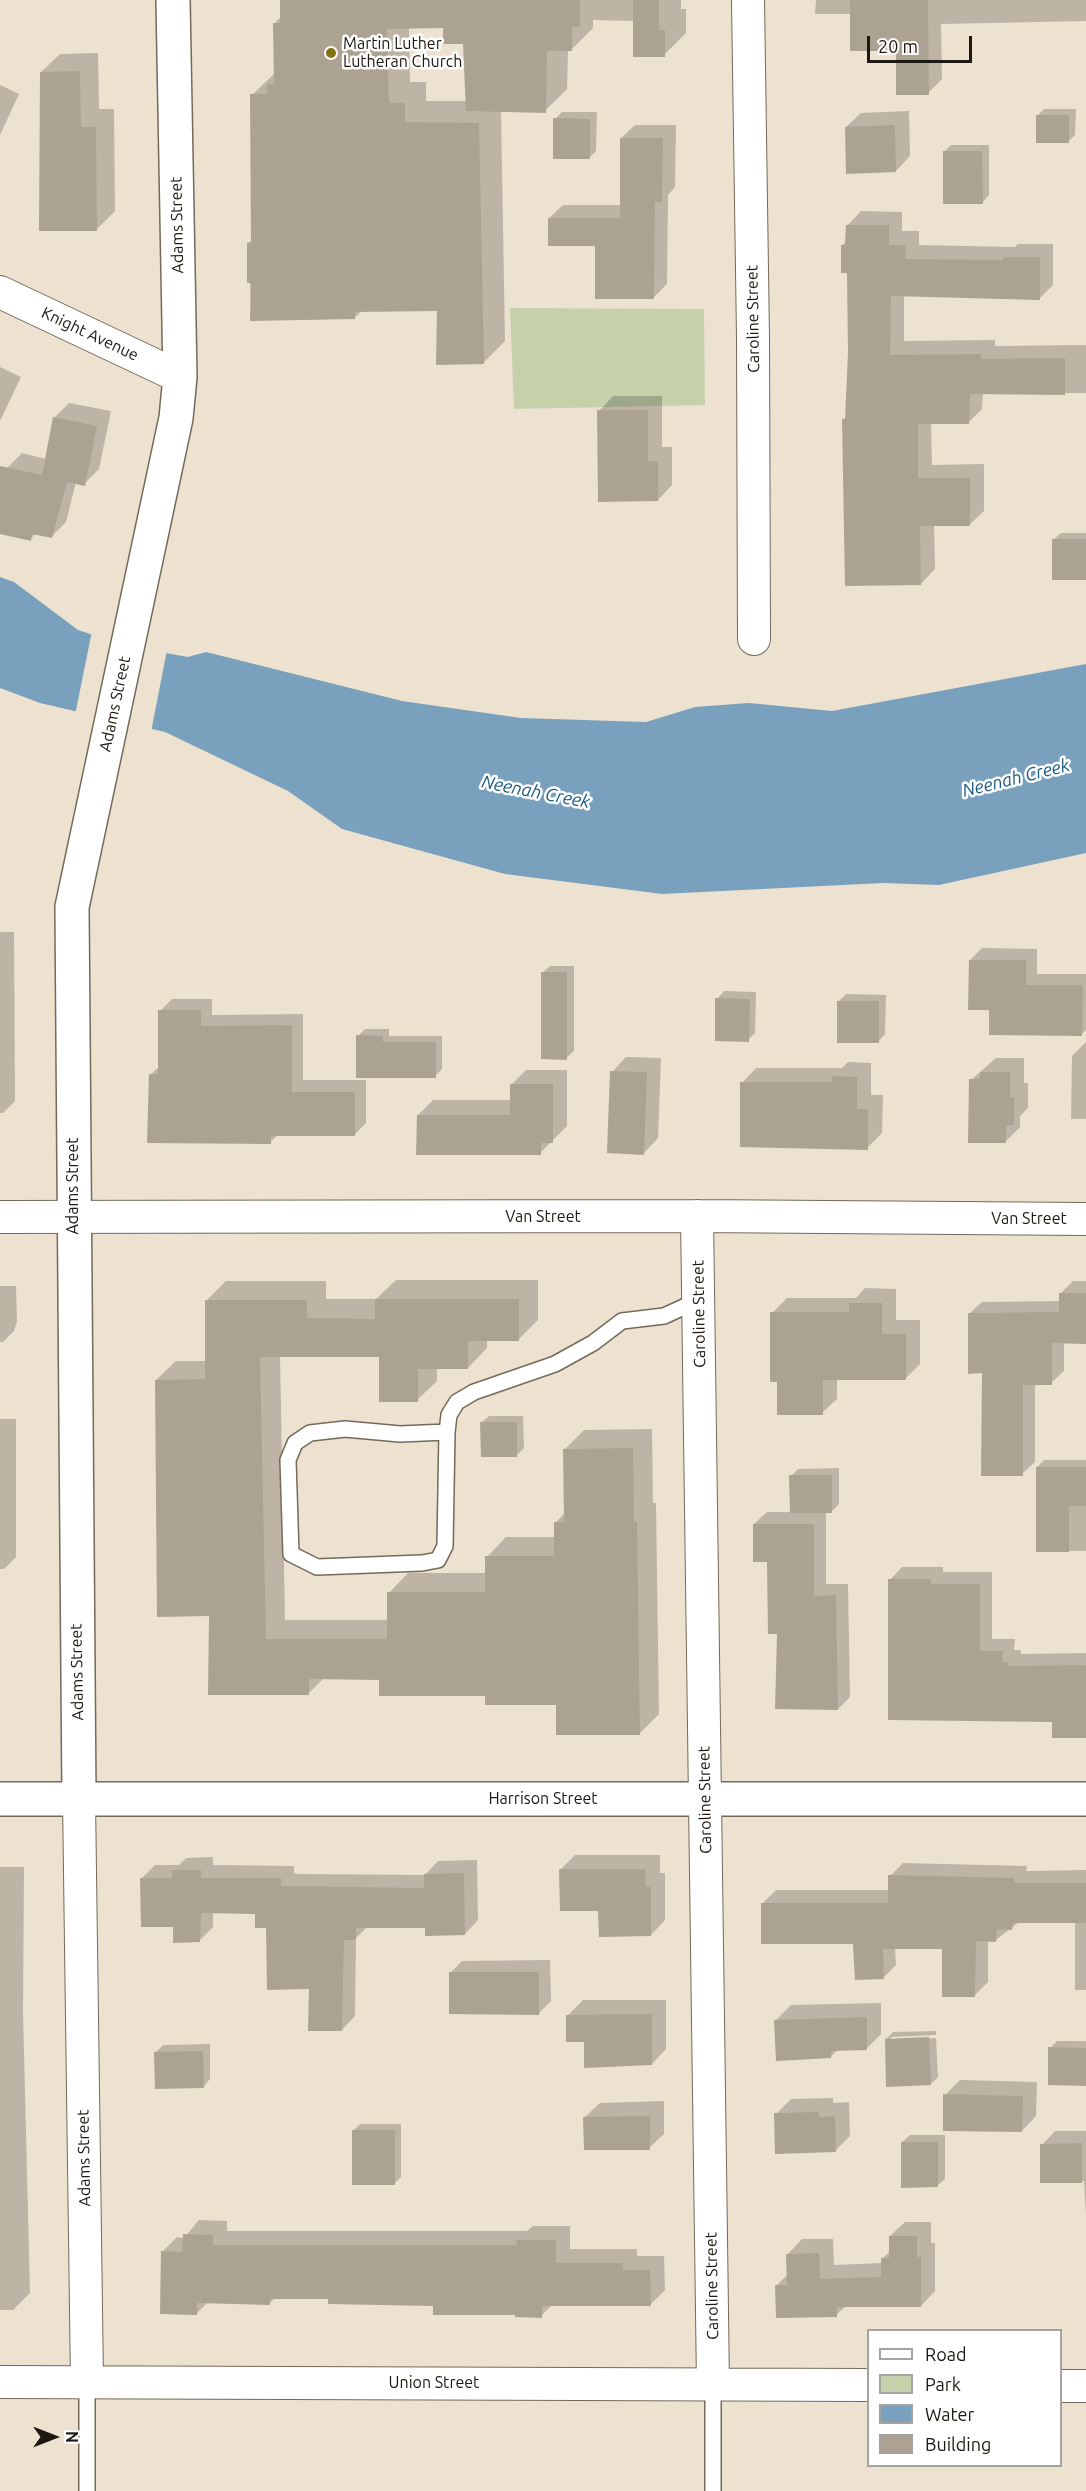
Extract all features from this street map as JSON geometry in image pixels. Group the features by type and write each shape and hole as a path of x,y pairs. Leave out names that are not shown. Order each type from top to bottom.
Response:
{"street":[{"name":"Adams Street","path":"87,2382 73,1217 72,907 174,429 180,377 173,0"},
{"name":"Caroline Street","path":"748,0 753,337 754,639"},
{"name":"Knight Avenue","path":"0,292 180,377"},
{"name":"Caroline Street","path":"697,1216 713,2384"},
{"name":"Van Street","path":"0,1217 697,1216 1086,1219"},
{"name":"Harrison Street","path":"0,1799 1086,1799"},
{"name":"Union Street","path":"0,2382 867,2385"},
{"path":"1062,2386 1086,2386"}],"lane":[{"path":"447,1432 400,1434 345,1429 310,1433 295,1443 288,1460 291,1554 317,1568 423,1563 438,1560 445,1546 449,1415 457,1402 474,1392 555,1364 593,1344 622,1321 664,1316 699,1300"},
{"path":"87,2382 87,2491"},
{"path":"713,2384 713,2491"}],"green space":[{"path":"510,308 704,309 705,405 514,409"}],"water":[{"name":"Neenah Creek","path":"0,577 14,582 78,630 126,646 188,657 206,652 402,701 521,718 646,722 695,707 749,703 832,711 1086,664 1086,853 939,885 883,883 662,894 505,874 342,829 288,791 165,732 40,703 0,688"}],"pier":[{"path":"92,631 127,643 167,650 151,732 75,715"}],"building":[{"path":"280,0 580,0 580,27 572,27 572,51 547,51 546,113 466,111 463,44 443,44 443,28 387,29 389,103 405,103 405,122 479,123 484,364 436,365 437,311 355,312 355,319 250,321 251,283 247,283 247,243 251,242 250,94 267,94 267,84 274,84 273,23 280,23"},
{"path":"633,0 659,0 659,30 665,30 665,57 633,57"},
{"path":"850,0 928,0 929,95 896,95 896,51 850,51"},
{"path":"80,71 81,127 96,127 97,231 39,231 40,72"},
{"path":"1036,115 1069,115 1069,143 1036,143"},
{"path":"553,118 590,119 590,159 553,159"},
{"path":"895,125 896,172 846,174 845,127"},
{"path":"620,138 663,138 662,202 655,202 654,299 595,299 595,246 548,246 548,218 620,218"},
{"path":"943,151 982,151 983,204 943,204"},
{"path":"846,225 889,225 889,245 906,245 905,259 1003,260 1003,257 1040,257 1040,300 891,296 890,355 981,354 981,359 1065,358 1065,395 970,394 969,424 918,424 918,478 970,478 970,526 920,526 921,585 845,586 842,419 845,419 848,353 847,273 841,273 841,245 845,245"},
{"path":"597,410 648,410 648,461 658,461 658,501 598,502"},
{"path":"53,417 97,426 85,486 67,482 52,538 32,534 31,541 0,534 0,466 42,475"},
{"path":"1052,539 1086,539 1086,580 1052,580"},
{"path":"969,960 1026,960 1026,985 1083,985 1082,1036 989,1035 989,1010 968,1010"},
{"path":"541,972 567,972 567,1060 541,1059"},
{"path":"715,998 750,999 749,1042 715,1041"},
{"path":"837,1001 879,1001 879,1043 837,1043"},
{"path":"158,1010 201,1010 201,1026 292,1025 292,1092 355,1092 355,1136 271,1136 271,1144 147,1143 149,1074 158,1074"},
{"path":"356,1035 383,1036 383,1042 436,1042 436,1078 356,1078"},
{"path":"610,1071 647,1072 644,1155 607,1153"},
{"path":"980,1072 1010,1072 1010,1097 1014,1097 1014,1125 1006,1125 1006,1143 968,1143 969,1079 980,1079"},
{"path":"832,1076 857,1077 857,1109 868,1109 868,1150 740,1147 740,1082 831,1082"},
{"path":"510,1084 553,1084 553,1143 541,1143 541,1155 416,1155 417,1115 510,1115"},
{"path":"1059,1293 1086,1293 1086,1344 1052,1343 1052,1385 1023,1385 1023,1476 981,1476 982,1373 968,1374 968,1313 1059,1312"},
{"path":"375,1299 519,1299 519,1341 468,1341 468,1369 418,1369 418,1402 379,1402 379,1357 260,1357 266,1639 387,1639 387,1592 485,1592 485,1556 554,1556 554,1522 564,1522 563,1449 633,1448 634,1522 637,1521 640,1735 556,1735 556,1705 485,1705 485,1696 379,1696 379,1680 309,1679 309,1695 208,1695 209,1616 157,1617 155,1380 205,1379 205,1300 307,1300 307,1318 375,1319"},
{"path":"849,1303 882,1303 882,1334 906,1334 906,1380 823,1380 823,1415 777,1415 777,1382 770,1382 770,1312 849,1312"},
{"path":"480,1422 517,1422 517,1457 481,1457"},
{"path":"1036,1467 1086,1467 1086,1506 1069,1506 1069,1552 1036,1552"},
{"path":"789,1475 832,1475 832,1513 790,1513"},
{"path":"753,1524 814,1524 814,1596 836,1595 838,1710 775,1709 777,1634 768,1634 767,1562 753,1562"},
{"path":"888,1579 931,1579 931,1584 980,1584 980,1651 1003,1651 1002,1662 1008,1662 1008,1666 1086,1665 1086,1738 1052,1738 1052,1722 888,1720"},
{"path":"559,1869 645,1869 646,1887 651,1887 651,1936 599,1937 598,1911 560,1911"},
{"path":"172,1870 201,1870 201,1878 281,1878 281,1886 424,1888 424,1874 464,1873 465,1935 425,1936 425,1928 356,1928 356,1940 344,1940 342,2031 308,2031 309,1989 267,1990 266,1928 255,1928 255,1914 201,1913 200,1942 173,1943 173,1927 141,1927 140,1878 172,1878"},
{"path":"888,1875 1014,1878 1014,1883 1086,1883 1086,1923 1013,1923 1012,1930 997,1929 996,1942 976,1941 975,1997 942,1997 942,1949 883,1949 884,1979 855,1980 853,1944 761,1944 761,1903 888,1903"},
{"path":"449,1972 539,1972 539,2015 449,2014"},
{"path":"652,2014 652,2065 584,2068 584,2042 566,2042 566,2015"},
{"path":"867,2017 867,2050 831,2051 831,2058 776,2061 774,2020"},
{"path":"929,2037 931,2085 886,2087 885,2039"},
{"path":"1048,2047 1086,2048 1086,2086 1048,2085"},
{"path":"203,2051 204,2088 155,2089 154,2052"},
{"path":"943,2094 1023,2096 1022,2132 943,2131"},
{"path":"819,2112 819,2117 835,2116 836,2152 775,2154 774,2113"},
{"path":"650,2116 650,2150 584,2150 583,2117"},
{"path":"352,2130 395,2130 395,2185 352,2185"},
{"path":"901,2142 938,2142 938,2187 901,2188"},
{"path":"1082,2143 1082,2183 1040,2183 1040,2144"},
{"path":"183,2234 213,2235 213,2245 516,2245 517,2240 556,2240 556,2263 623,2263 623,2270 650,2270 651,2306 542,2306 542,2318 515,2317 515,2315 433,2315 433,2306 328,2304 328,2299 270,2299 270,2305 197,2303 197,2315 160,2314 161,2251 182,2252"},
{"path":"889,2236 917,2236 917,2257 921,2257 921,2307 837,2307 837,2317 776,2318 775,2285 787,2285 786,2254 819,2253 820,2279 881,2277 881,2258 889,2258"}],"place":[{"name":"Martin Luther Lutheran Church","path":"331,53"}]}
